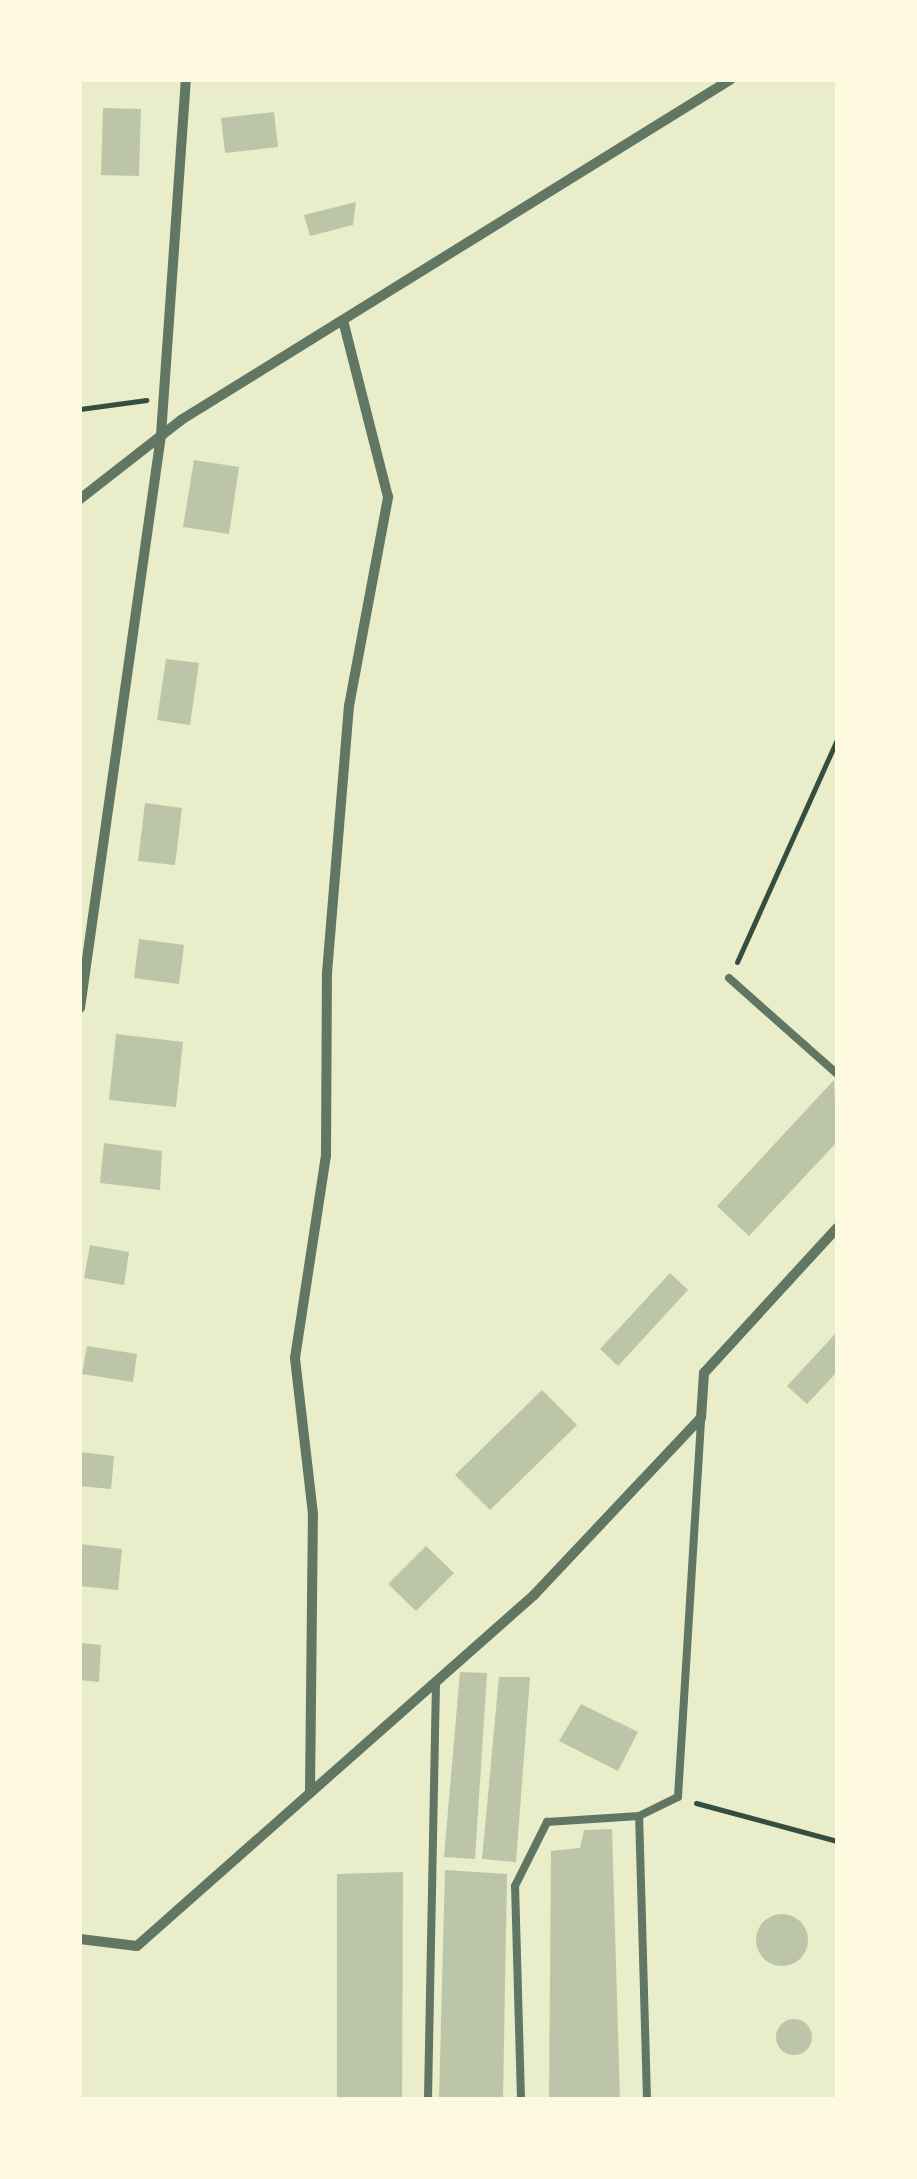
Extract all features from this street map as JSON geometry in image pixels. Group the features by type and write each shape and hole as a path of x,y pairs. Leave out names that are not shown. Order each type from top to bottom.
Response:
{"street":[{"path":"80,1008 161,435 186,80"},
{"path":"80,499 161,435 730,80"},
{"path":"310,1793 313,1514 295,1358 326,1156 327,973 349,706 388,497 344,324"},
{"path":"80,1940 136,1946 534,1595 701,1418 704,1373 837,1228"}],"lane":[{"path":"729,978 837,1074"},
{"path":"521,2099 515,1886 547,1822 640,1816 678,1797 701,1418"},
{"path":"428,2099 436,1681"},
{"path":"640,1816 648,2099"}],"path":[{"path":"80,409 164,397"},
{"path":"729,978 837,738"},
{"path":"678,1797 837,1841"}],"building":[{"path":"103,108 141,109 139,176 101,175"},
{"path":"274,112 278,147 225,153 221,118"},
{"path":"356,202 353,225 310,236 304,215"},
{"path":"194,460 239,467 229,534 183,527"},
{"path":"166,659 199,663 190,725 157,720"},
{"path":"145,803 182,808 175,865 138,861"},
{"path":"139,939 184,945 179,984 134,978"},
{"path":"116,1034 183,1042 176,1107 109,1100"},
{"path":"834,1080 837,1142 749,1236 717,1206"},
{"path":"104,1143 162,1151 160,1190 100,1183"},
{"path":"90,1245 129,1252 124,1285 84,1278"},
{"path":"670,1273 688,1290 618,1366 600,1349"},
{"path":"837,1332 837,1372 807,1404 787,1386"},
{"path":"87,1346 137,1354 133,1382 82,1374"},
{"path":"542,1390 577,1425 490,1510 455,1475"},
{"path":"80,1452 114,1456 111,1489 80,1486"},
{"path":"80,1544 122,1549 118,1590 80,1586"},
{"path":"426,1546 454,1573 416,1611 388,1584"},
{"path":"80,1643 101,1645 99,1682 80,1680"},
{"path":"460,1672 487,1673 475,1859 444,1857"},
{"path":"499,1677 530,1677 516,1862 482,1859"},
{"path":"581,1704 638,1732 618,1771 559,1741"},
{"path":"612,1829 620,2099 549,2099 551,1851 580,1848 584,1830"},
{"path":"445,1870 507,1874 503,2099 439,2099"},
{"path":"403,1872 402,2099 337,2099 337,1874"},
{"path":"782,1914 800,1922 808,1940 800,1958 782,1966 764,1958 756,1940 764,1922"},
{"path":"794,2019 806,2025 812,2037 806,2049 794,2055 782,2049 776,2037 782,2025"}]}
